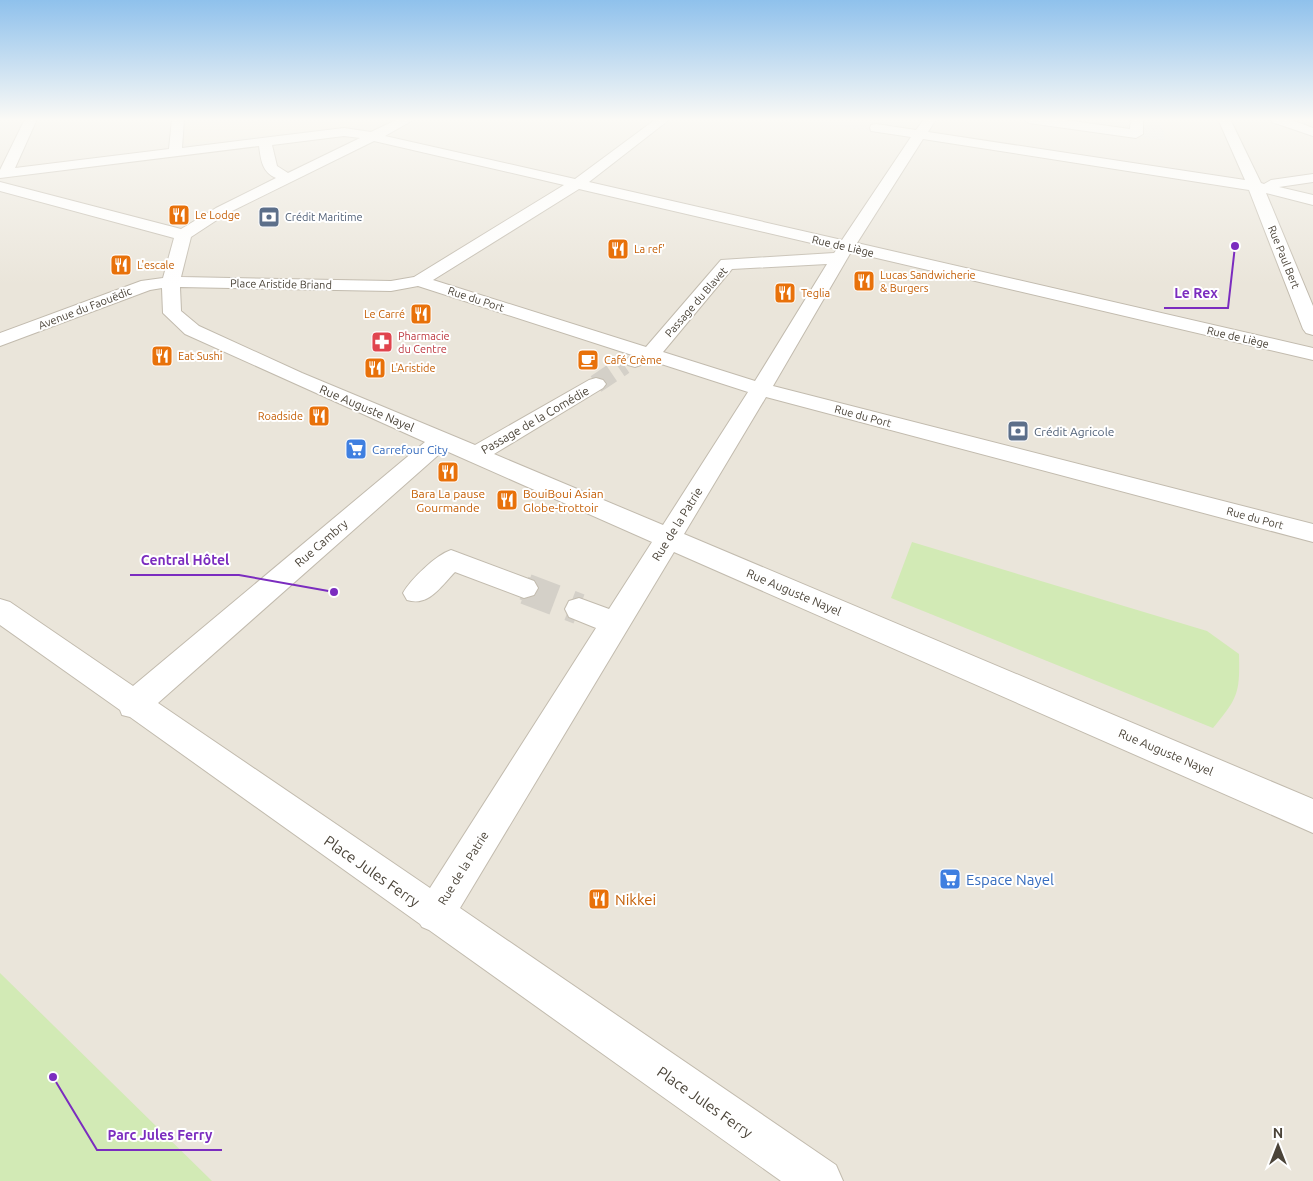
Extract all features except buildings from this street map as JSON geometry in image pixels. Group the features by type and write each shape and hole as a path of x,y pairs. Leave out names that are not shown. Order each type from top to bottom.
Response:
{"street":[{"name":"Rue de Liège","path":"2,178 28,174"},
{"path":"274,174 290,178"},
{"path":"172,282 183,235 220,211 298,174"},
{"name":"Rue de Liège","path":"534,174 843,253 1313,354"},
{"path":"419,281 590,174"},
{"name":"Rue de la Patrie","path":"435,914 843,253 894,174"},
{"path":"1178,174 1255,186 1313,200"},
{"name":"Rue Paul Bert","path":"1250,174 1313,329"},
{"path":"2,178 183,235"},
{"path":"1255,186 1313,178"},
{"name":"Passage du Blavet","path":"650,355 727,264 843,253"},
{"name":"Place Aristide Briand","path":"172,282 391,286 419,281"},
{"name":"Rue du Port","path":"419,281 760,389 1313,533"},
{"name":"Avenue du Faouëdic","path":"0,340 147,285 172,282"},
{"name":"Rue Auguste Nayel","path":"172,282 172,313 192,330 274,368 1313,816"},
{"path":"624,365 650,355"},
{"name":"Passage de la Comédie","path":"475,455 596,384"},
{"name":"Rue Cambry","path":"133,704 442,440"},
{"path":"417,594 451,560 524,588"},
{"path":"579,609 615,624"},
{"name":"Place Jules Ferry","path":"0,610 820,1181"}],"shaded area":[{"path":"0,174 1313,174 1313,1181 0,1181"}],"green space":[{"path":"912,542 1207,631 1239,654 1239,678 1236,694 1228,709 1213,728 891,598"},
{"path":"0,973 212,1181 0,1181"}],"tunnel":[{"path":"596,384 624,365"},
{"path":"524,588 529,590"},
{"path":"526,589 579,609"}],"place":[{"name":"Le Lodge","path":"179,215"},
{"name":"Crédit Maritime","path":"269,217"},
{"name":"Le Rex","path":"1235,246"},
{"name":"La ref'","path":"618,249"},
{"name":"L'escale","path":"121,265"},
{"name":"Lucas Sandwicherie & Burgers","path":"864,281"},
{"name":"Teglia","path":"785,293"},
{"name":"Le Carré","path":"421,314"},
{"name":"Pharmacie du Centre","path":"382,342"},
{"name":"Eat Sushi","path":"162,356"},
{"name":"Café Crème","path":"588,360"},
{"name":"L'Aristide","path":"375,368"},
{"name":"Roadside","path":"319,416"},
{"name":"Crédit Agricole","path":"1018,431"},
{"name":"Carrefour City","path":"356,449"},
{"name":"Bara La pause Gourmande","path":"448,472"},
{"name":"BouiBoui Asian Globe-trottoir","path":"507,500"},
{"name":"Central Hôtel","path":"334,592"},
{"name":"Espace Nayel","path":"950,879"},
{"name":"Nikkei","path":"599,899"},
{"name":"Parc Jules Ferry","path":"53,1077"}]}
